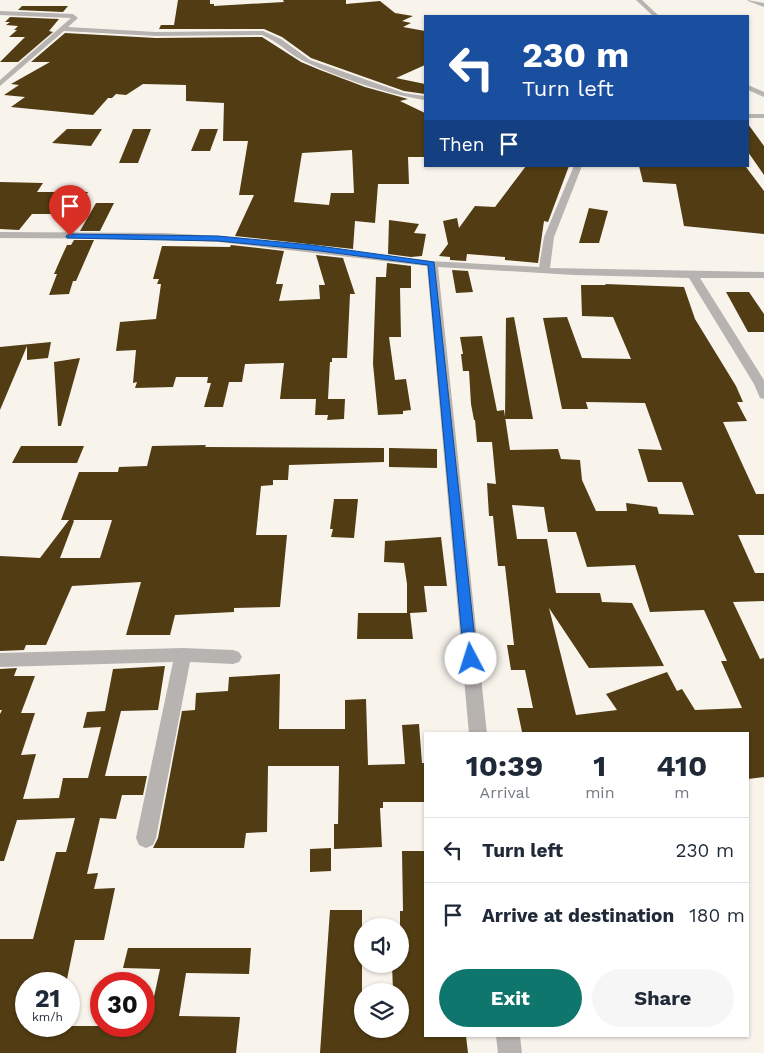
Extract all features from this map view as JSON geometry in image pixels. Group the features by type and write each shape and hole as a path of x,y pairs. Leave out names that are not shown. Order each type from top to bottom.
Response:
{"street":[{"path":"639,0 655,15"},
{"path":"750,0 764,5"},
{"path":"0,13 71,15 75,18 0,84"},
{"path":"62,29 156,34 263,33 279,40 308,61 403,96 424,98"},
{"path":"749,88 764,95"},
{"path":"749,116 764,116"},
{"path":"544,270 549,237 578,167"},
{"path":"0,235 218,238 312,247 432,264 693,275 764,275"},
{"path":"432,264 478,732"},
{"path":"693,275 760,384 764,395"},
{"path":"146,838 183,655"},
{"path":"0,660 183,655 233,657"},
{"path":"508,1037 510,1053"}],"building":[{"path":"178,0 210,0 210,4 214,4 214,6 284,2 283,0 346,0 346,4 380,1 395,13 413,16 402,21 411,23 403,27 424,31 424,65 396,78 424,84 424,94 404,91 311,58 282,37 264,29 159,29 161,25 174,25"},
{"path":"22,6 68,6 63,12 18,10"},
{"path":"10,17 59,19 49,31 53,32 18,62 0,62 25,37 9,37 17,30 14,30 18,26 6,25 10,22 5,22"},
{"path":"65,33 156,38 262,37 301,62 365,87 408,99 400,101 424,113 424,157 408,157 409,184 378,184 375,223 355,221 353,249 235,236 254,195 239,195 248,141 223,141 224,103 186,101 186,85 143,84 126,95 116,94 112,98 108,98 93,115 11,107 25,97 4,95 19,85 11,84 50,62 31,62","holes":["352,150 354,193 331,193 329,205 294,202 302,153"]},
{"path":"749,125 764,146 764,175 749,153"},
{"path":"67,129 102,129 91,146 52,143"},
{"path":"133,129 151,129 138,163 119,163"},
{"path":"200,129 218,129 210,151 191,151"},
{"path":"525,167 569,167 548,222 544,221 538,263 505,260 505,257 467,254 466,261 450,260 450,257 439,256 448,244 443,221 457,218 459,228 475,206 495,207"},
{"path":"639,167 746,167 764,191 764,234 684,226 676,184 643,182"},
{"path":"0,182 43,183 37,192 88,192 75,214 32,214 19,230 0,229"},
{"path":"96,203 114,203 100,231 80,231"},
{"path":"589,208 608,211 599,243 579,243"},
{"path":"389,220 419,224 414,233 426,234 422,256 411,257 388,254"},
{"path":"74,240 94,240 76,281 73,281 69,294 49,295 57,274 54,274 61,258 67,245 71,245"},
{"path":"231,245 284,251 276,284 283,284 279,301 320,299 319,285 325,285 316,255 343,258 355,294 350,294 347,358 332,358 332,362 330,362 328,399 280,399 284,363 245,364 242,382 229,382 223,407 204,407 211,383 207,383 208,377 176,377 173,387 135,388 137,382 133,383 136,350 116,351 120,322 156,319 161,284 157,284 159,279 153,279 162,246 230,247"},
{"path":"387,263 411,266 411,288 400,288 401,337 389,337 395,380 406,379 411,410 403,411 403,414 378,415 373,364 376,277 386,277"},
{"path":"452,270 468,271 473,292 456,293"},
{"path":"581,285 684,287 695,319 736,386 743,402 737,402 747,421 723,422 756,494 764,494 764,535 738,535 755,573 764,573 764,601 733,602 760,659 764,658 764,777 749,779 749,732 522,732 517,708 533,708 525,670 511,670 507,645 514,645 505,566 498,566 493,516 489,516 487,483 496,484 492,442 477,442 471,404 469,371 463,371 460,337 482,336 497,411 504,410 510,450 558,449 561,459 580,460 582,480 596,511 627,511 626,503 657,507 659,514 694,515 682,482 648,482 638,449 662,450 645,403 586,402 588,409 562,409 543,318 567,317 582,358 631,359 613,317 582,316","holes":["512,505 544,507 548,532 576,532 587,567 635,565 650,612 704,610 727,661 721,661 742,708 695,710 682,689 677,691 667,672 606,694 617,710 576,715 549,608 589,668 664,666 632,603 602,602 600,593 556,593 547,539 517,539"]},
{"path":"726,292 749,292 764,314 764,332 748,332"},
{"path":"514,317 533,419 505,419 506,318"},
{"path":"51,342 48,358 27,360 27,346 0,410 0,347"},
{"path":"80,358 61,426 58,426 54,362"},
{"path":"316,399 345,399 344,419 327,420 328,415 315,415"},
{"path":"21,446 84,446 77,463 12,463"},
{"path":"152,446 384,448 384,462 289,465 288,480 273,480 273,485 261,486 256,535 287,535 280,607 234,608 234,612 175,615 170,635 126,635 141,582 72,586 46,645 26,645 24,650 0,651 0,556 40,558 69,520 61,520 79,472 118,472 119,467 147,466","holes":["73,520 112,520 100,558 60,558"]},
{"path":"389,448 437,449 437,468 389,467"},
{"path":"334,499 358,499 354,538 331,537 333,529 330,529"},
{"path":"441,537 447,586 424,586 427,612 410,613 413,639 357,639 358,613 407,613 407,584 404,563 384,562 385,541"},
{"path":"165,666 158,710 121,711 105,776 147,776 143,795 122,795 116,819 100,818 87,874 98,873 94,889 115,888 104,940 75,940 68,972 15,972 15,1037 80,1037 80,1026 90,1026 90,1037 155,1037 155,992 160,969 123,968 128,948 251,948 249,974 186,973 179,1016 240,1017 236,1053 0,1053 0,939 33,939 56,852 66,852 75,818 17,820 4,861 0,861 0,714 2,710 0,710 0,669 17,668 14,676 35,676 21,713 35,713 21,755 36,754 23,799 59,798 63,778 88,778 101,727 83,728 87,712 105,711 113,669"},
{"path":"280,674 279,729 345,729 345,700 366,699 368,765 405,764 402,725 419,724 422,763 424,763 424,802 383,802 383,808 380,808 382,847 334,849 334,824 338,824 339,766 268,766 267,832 246,833 244,848 153,848 158,838 182,711 195,710 196,693 228,691 229,677"},
{"path":"331,848 331,871 310,872 310,849"},
{"path":"402,851 424,851 424,1037 466,1037 468,1053 320,1053 330,910 362,910 362,918 354,918 354,973 362,973 362,983 354,983 354,1038 409,1038 409,983 393,983 392,973 409,973 409,918 400,918 400,911 403,911"}],"route":[{"path":"70,236 218,238 312,247 432,264 471,659"}]}
